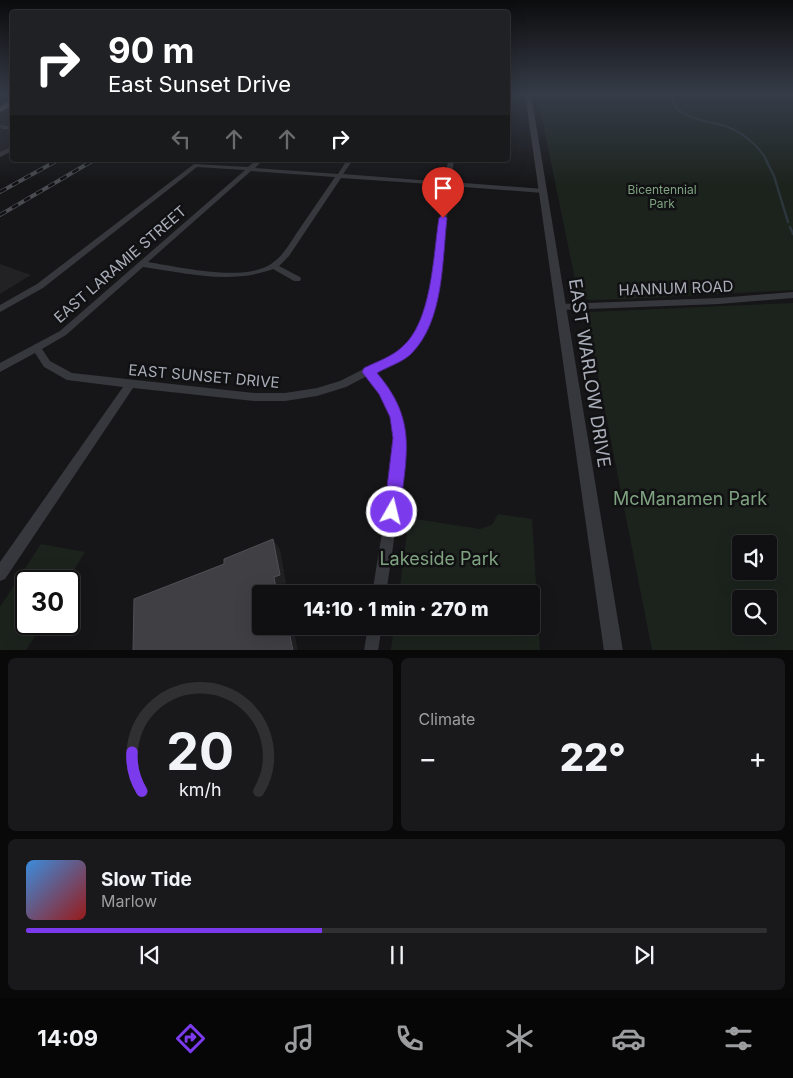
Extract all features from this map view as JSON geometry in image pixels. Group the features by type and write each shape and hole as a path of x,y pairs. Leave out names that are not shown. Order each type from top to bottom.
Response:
{"street":[{"name":"EAST WARLOW DRIVE","path":"533,124 614,650"},
{"name":"EAST LARAMIE STREET","path":"0,368 63,333 258,162"},
{"path":"142,264 231,275 254,274 274,267 286,254 349,162"},
{"name":"EAST SUNSET DRIVE","path":"37,349 47,364 70,377 130,384 254,397 285,397 317,392 343,384 406,352 423,329 432,303 451,162"},
{"path":"0,309 40,286 196,165 543,191"},
{"path":"274,267 297,279"},
{"name":"HANNUM ROAD","path":"561,307 719,301 793,295"},
{"path":"368,372 384,390 397,417 400,438 399,465 380,585"},
{"path":"0,574 130,384"},
{"path":"371,650 373,635"}],"shaded area":[{"path":"0,124 10,124 10,148 0,154"},
{"path":"0,264 31,275 0,294"}],"green space":[{"name":"Bicentennial Park","path":"543,124 793,124 793,290 589,300 578,294"},
{"name":"McManamen Park","path":"793,303 793,650 652,650 593,349 589,312"},
{"name":"Lakeside Park","path":"498,514 532,519 536,585 400,585 409,518 480,529 492,525"},
{"path":"41,544 85,552 74,570 24,570"},
{"path":"15,584 15,635 36,635 26,650 0,650 0,607"},
{"name":"Lakeside Park","path":"393,635 539,635 540,650 391,650"}],"building":[{"path":"273,539 280,575 274,577 275,585 252,585 252,635 290,635 293,650 133,650 134,599 224,564 224,559"}],"waterway":[{"path":"718,124 745,136 766,159"},
{"path":"765,158 774,176 788,222"},
{"path":"790,227 793,234"}],"railway":[{"path":"0,192 54,162"},
{"path":"0,215 91,162"}],"route":[{"path":"392,512 399,465 400,438 397,417 384,390 368,372 406,352 423,329 432,303 443,218"}]}
